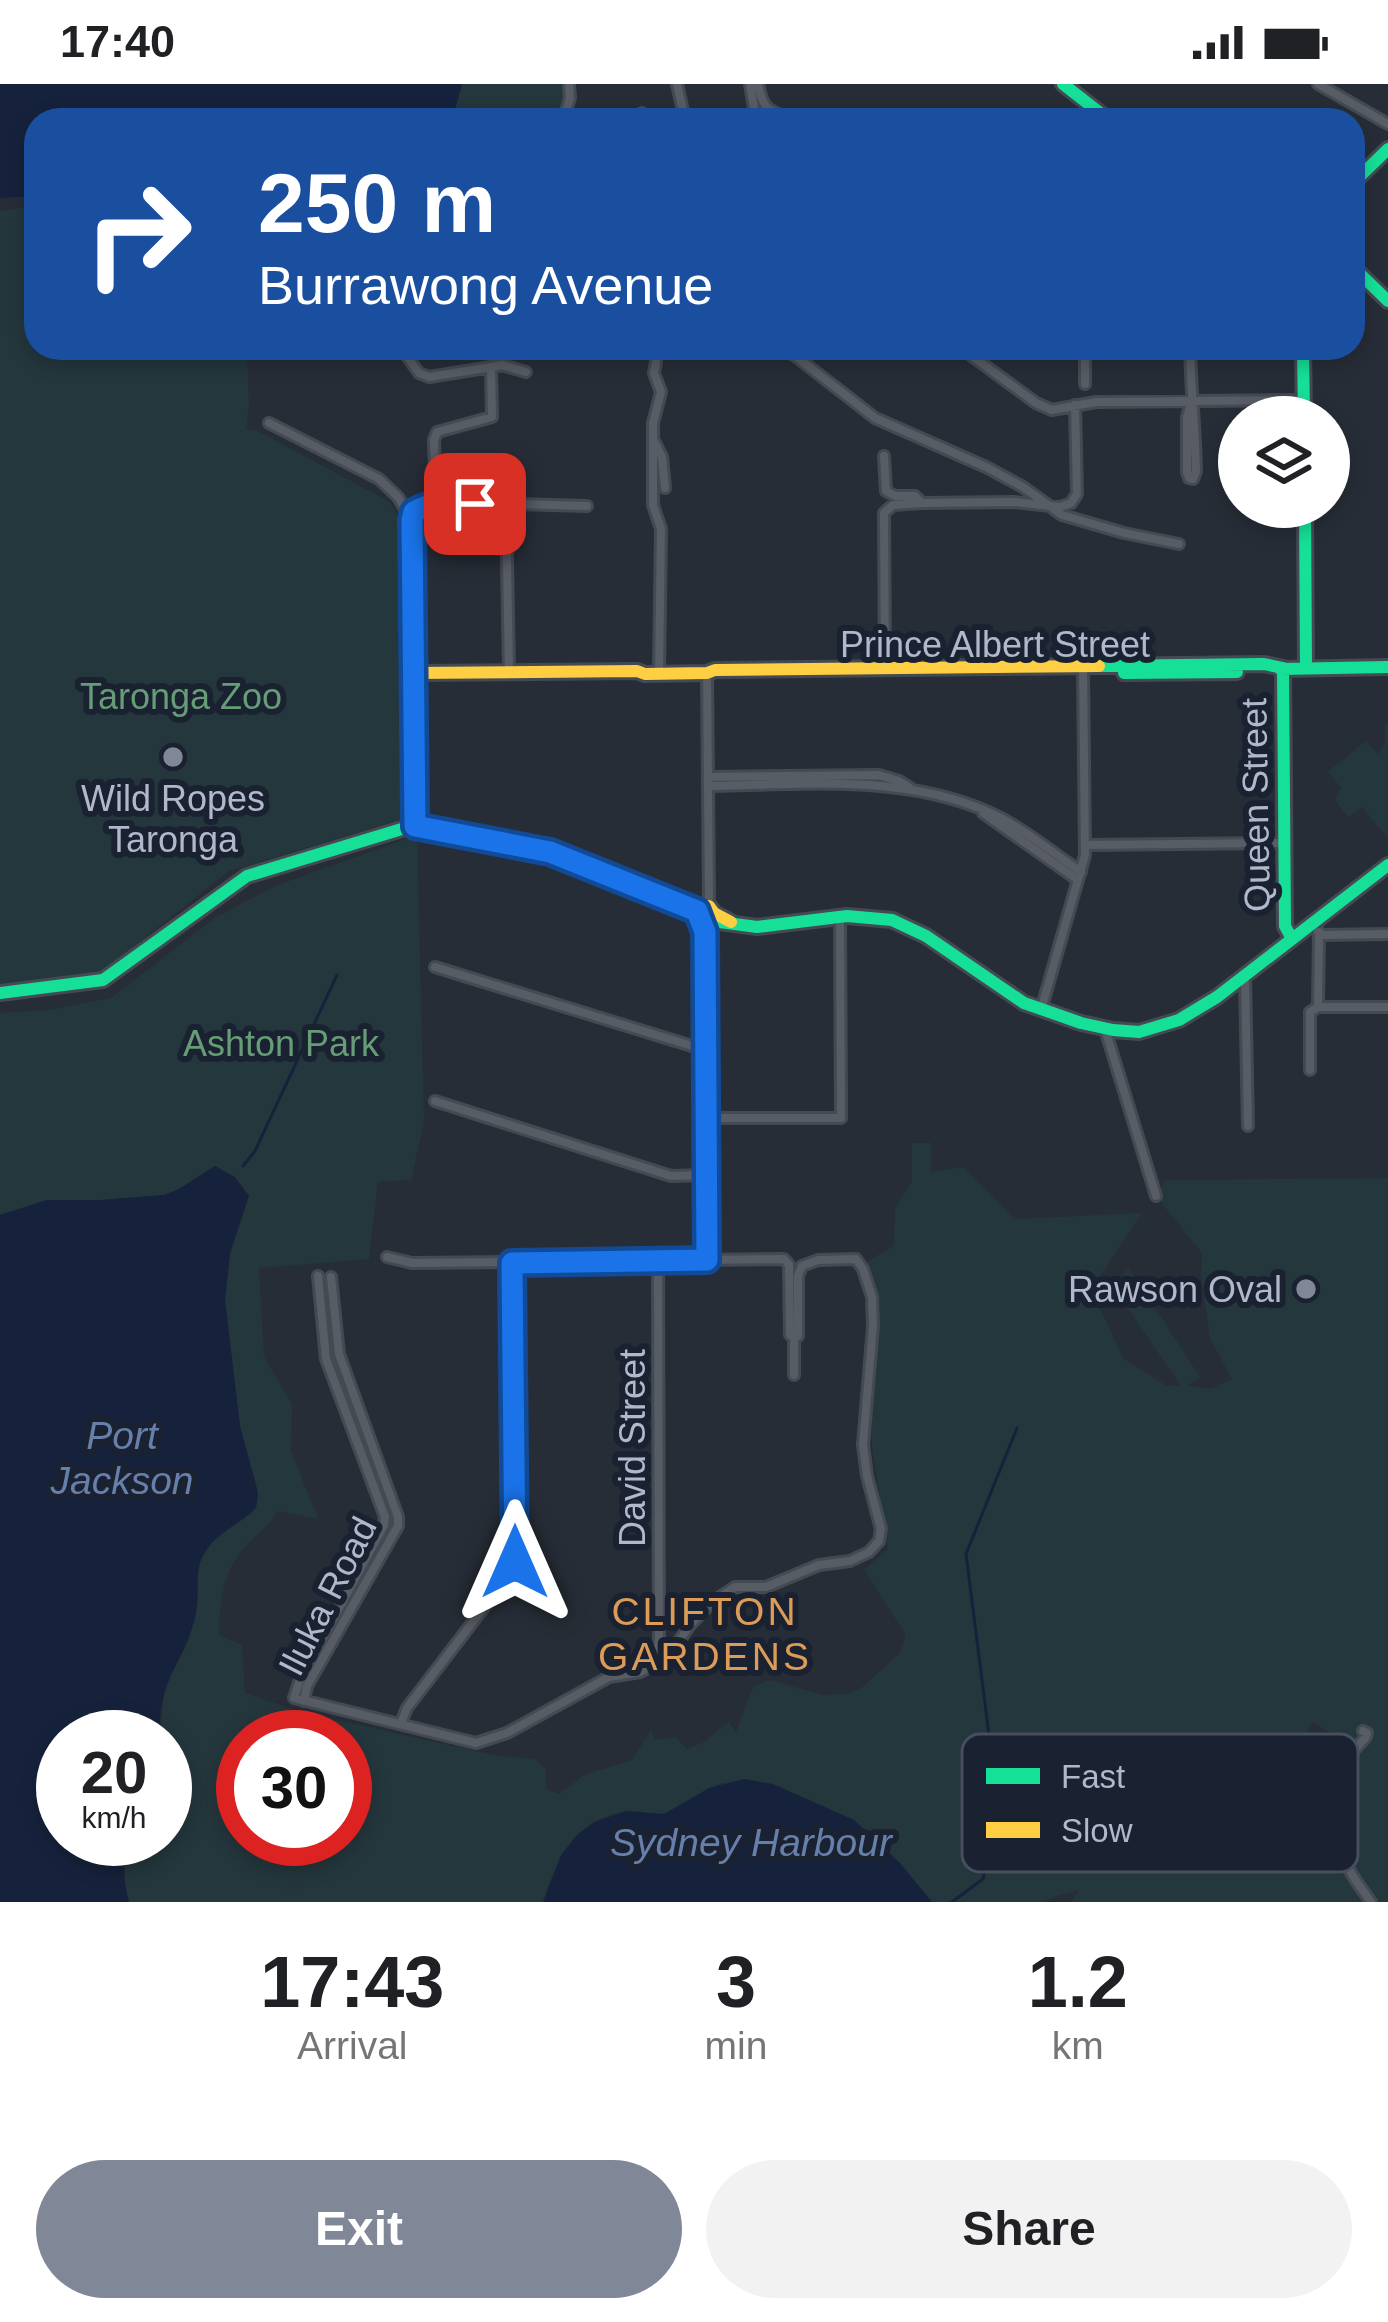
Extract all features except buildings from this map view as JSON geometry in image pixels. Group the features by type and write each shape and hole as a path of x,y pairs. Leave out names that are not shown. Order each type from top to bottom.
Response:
{"street":[{"path":"1063,84 1094,108"},
{"path":"1318,84 1360,108"},
{"path":"1365,171 1388,149"},
{"path":"1365,279 1388,301"},
{"path":"410,360 419,373 429,376 502,365 526,372"},
{"path":"799,360 875,418 986,467 1062,515 1179,544"},
{"path":"977,360 1052,410 1096,402 1218,401"},
{"path":"1084,360 1084,384"},
{"path":"1190,360 1196,471 1190,479 1187,417 1192,401"},
{"path":"1303,360 1304,396"},
{"path":"652,674 661,529 653,505 654,413 662,392 654,374 656,362"},
{"path":"436,503 437,432 492,417 491,367"},
{"path":"1075,405 1077,494 1084,522"},
{"path":"269,423 379,479 412,520"},
{"path":"653,440 662,457 665,488"},
{"path":"884,456 886,491 915,496 922,503"},
{"path":"885,669 884,513 893,505 922,503 1052,506 1071,503 1077,494"},
{"path":"415,826 414,512 436,503 587,506"},
{"path":"506,506 509,672"},
{"name":"Queen Street","path":"1305,528 1306,668"},
{"name":"Prince Albert Street","path":"707,673 1264,664 1388,668"},
{"name":"Queen Street","path":"1283,668 1286,926 1292,939"},
{"path":"1041,1010 1086,845 1083,670"},
{"name":"Prince Albert Street","path":"413,676 1083,670"},
{"path":"707,673 707,1260"},
{"name":"Prince Albert Street","path":"413,676 652,674"},
{"path":"708,781 879,776 899,781 911,789 977,808 1079,876"},
{"path":"0,993 103,980 247,876 415,826 550,852 707,915 757,929 840,916 871,916 904,925 1016,999 1130,1033 1154,1029 1210,1003 1292,939 1313,930 1388,866"},
{"path":"1086,845 1284,843"},
{"path":"706,1118 841,1118 840,916"},
{"path":"1313,930 1323,935 1388,934"},
{"path":"1313,930 1318,1007"},
{"path":"435,967 706,1050"},
{"path":"1245,976 1248,1126"},
{"path":"1310,1070 1310,1012 1318,1007 1388,1007"},
{"path":"1105,1029 1156,1196"},
{"path":"436,1101 671,1176 707,1174"},
{"path":"387,1257 412,1263 788,1261 794,1375"},
{"path":"304,1701 484,1743 609,1677 640,1672 668,1658 690,1625 735,1587 766,1587 819,1564 850,1561 869,1552 879,1541 881,1529 863,1445 872,1297 856,1259 818,1260 802,1266 798,1336 794,1338"},
{"name":"David Street","path":"609,1677 655,1652 659,1644 658,1261"},
{"path":"401,1723 407,1708 515,1562 512,1263"},
{"name":"Iluka Road","path":"318,1276 326,1359 385,1517 299,1682 294,1698 304,1701 398,1526 339,1354 331,1277"},
{"path":"1358,1746 1366,1737 1363,1730"},
{"path":"1351,1872 1371,1902"}],"green space":[{"path":"462,84 564,84 563,108 455,108"},
{"name":"Taronga Zoo","path":"24,208 24,360 247,360 246,430 256,430 390,502 397,514 400,820 229,871 98,975 0,984 0,211"},
{"path":"1385,724 1388,839 1362,807 1348,817 1335,800 1341,788 1328,771 1366,741 1378,754 1385,743"},
{"name":"Ashton Park","path":"417,835 424,1122 411,1180 378,1182 369,1259 259,1268 264,1356 292,1405 291,1451 318,1519 278,1511 238,1555 227,1577 219,1635 242,1645 245,1693 295,1710 216,1710 216,1866 372,1866 372,1728 498,1756 536,1759 546,1770 546,1789 559,1794 584,1775 632,1760 651,1730 655,1740 675,1737 687,1749 729,1722 736,1732 753,1687 770,1680 823,1695 846,1694 860,1689 899,1654 906,1635 864,1570 888,1549 872,1446 866,1262 894,1246 895,1208 912,1181 912,1143 931,1143 931,1172 963,1167 1015,1219 1142,1213 1091,1290 1124,1359 1167,1386 1180,1385 1112,1285 1129,1268 1200,1377 1187,1386 1211,1388 1232,1379 1210,1339 1202,1253 1156,1196 1165,1180 1388,1178 1388,1902 1070,1902 1079,1890 1044,1902 921,1902 724,1782 665,1813 628,1811 594,1822 562,1856 543,1902 129,1902 125,1866 192,1866 192,1710 162,1710 165,1685 194,1622 198,1565 212,1542 252,1513 258,1501 240,1426 225,1300 230,1253 243,1214 215,1166 164,1195 47,1200 0,1215 0,1013 111,998 216,917 278,885"}],"water":[{"path":"0,84 462,84 455,108 24,108 24,197 0,198"},
{"name":"Port Jackson","path":"215,1166 235,1177 249,1196 230,1253 225,1300 240,1426 258,1493 256,1508 217,1538 202,1557 196,1613 161,1710 36,1710 36,1866 125,1866 129,1902 0,1902 0,1215 47,1200 164,1195"},
{"name":"Sydney Harbour","path":"744,1779 773,1784 854,1820 900,1863 932,1902 543,1902 561,1855 594,1822 626,1811 664,1814 709,1788"}],"waterway":[{"path":"243,1166 255,1151 337,975"},
{"path":"989,1734 966,1554 1017,1428"},
{"path":"952,1902 983,1879 984,1872"}],"traffic: fast":[{"path":"1063,84 1094,108"},
{"path":"1365,171 1388,149"},
{"path":"1365,279 1388,301"},
{"path":"1303,360 1304,396"},
{"path":"1305,528 1306,668"},
{"path":"1099,666 1264,664 1283,668"},
{"path":"1280,669 1388,667"},
{"path":"1283,668 1285,926 1292,939"},
{"path":"1124,673 1237,672"},
{"path":"0,993 103,980 247,876 415,825 550,852 697,911"},
{"path":"712,921 757,927 847,916 892,920 926,936 1024,1003 1081,1023 1139,1032 1179,1020 1217,997 1388,865"}],"traffic: slow":[{"path":"415,825 413,673 1099,666"},
{"path":"697,911 709,906 731,922"}],"place":[{"name":"Wild Ropes Taronga","path":"173,757"},
{"name":"Rawson Oval","path":"1306,1289"}],"district":[{"name":"CLIFTON GARDENS","path":"705,1634"}],"route":[{"path":"475,504 443,502 423,507 414,512 412,520 415,826 550,852 697,911 705,932 707,1260 512,1263 515,1562"}]}
